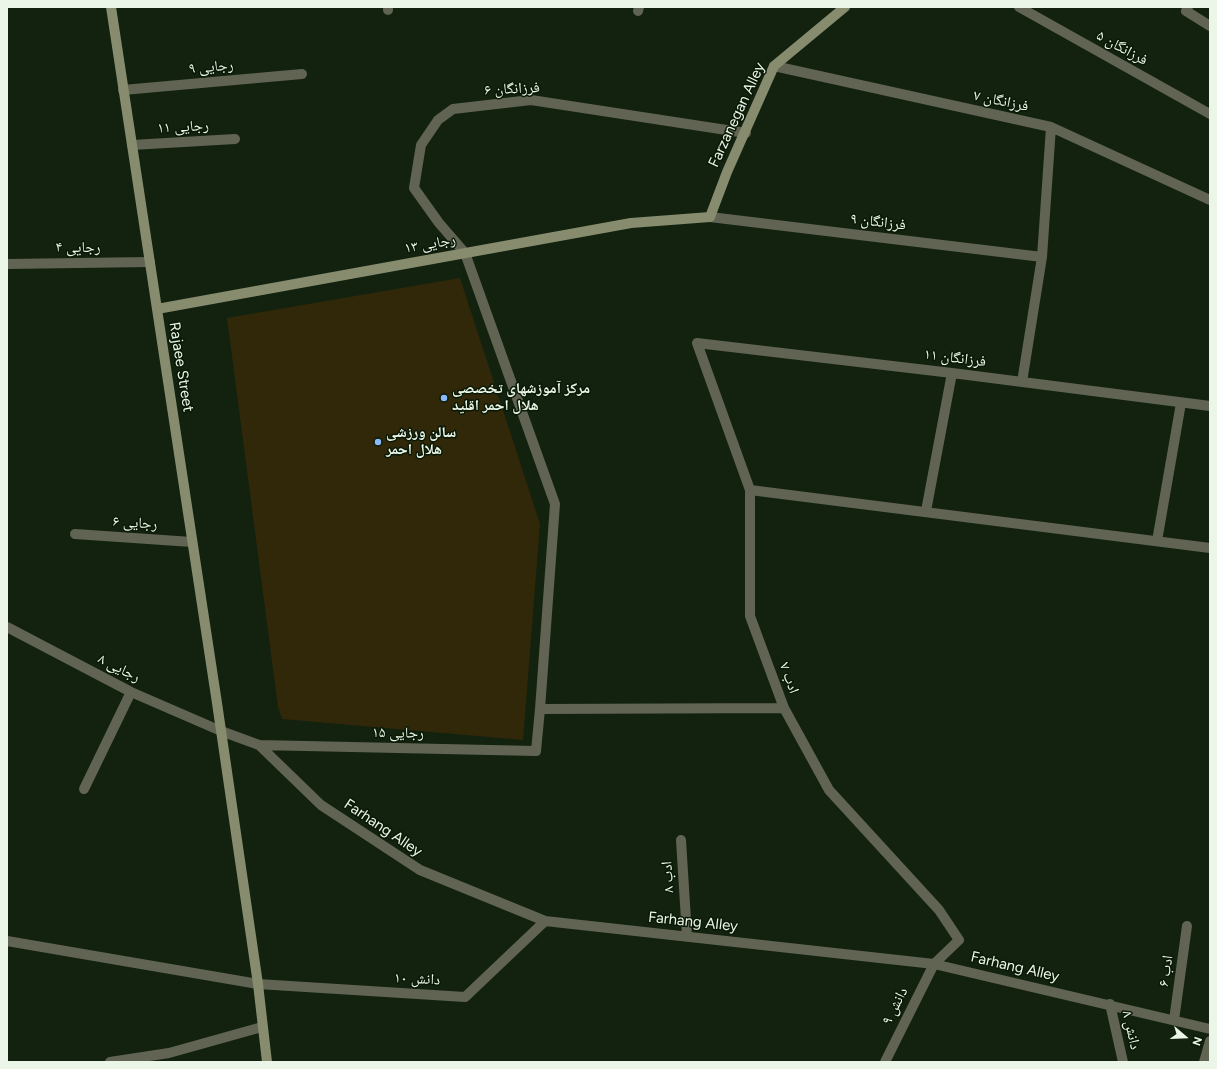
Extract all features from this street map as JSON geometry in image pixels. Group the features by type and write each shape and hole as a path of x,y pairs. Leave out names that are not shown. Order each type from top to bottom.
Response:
{"street":[{"name":"Rajaee Street","path":"111,7 221,731 258,984 267,1062"},
{"name":"Farzanegan Alley","path":"710,217 726,172 746,132 774,66 845,7"},
{"name":"فرزانگان ۵","path":"1019,7 1210,114"},
{"path":"1188,7 1186,11 1210,26"},
{"name":"فرزانگان ۷","path":"774,66 1051,127 1210,200"},
{"name":"رجایی ۹","path":"123,90 302,74"},
{"name":"فرزانگان ۶","path":"465,253 439,223 414,188 421,145 438,120 453,109 531,100 746,132"},
{"path":"1022,382 1042,257 1051,127"},
{"name":"رجایی ۱۱","path":"132,145 235,139"},
{"name":"فرزانگان ۹","path":"710,217 1042,257"},
{"name":"رجایی ۱۳","path":"157,308 631,223 710,217"},
{"path":"465,253 555,504 540,709 784,708"},
{"name":"رجایی ۴","path":"7,264 150,262"},
{"name":"فرزانگان ۱۱","path":"697,343 952,373 1210,406"},
{"name":"ادب ۷","path":"697,343 750,490 750,616 784,708 828,790 939,910 959,940 934,964"},
{"path":"926,511 952,373"},
{"path":"1157,541 1181,403"},
{"path":"750,490 1210,548"},
{"name":"رجایی ۶","path":"75,534 192,542"},
{"name":"رجایی ۸","path":"7,627 131,692 221,731"},
{"path":"84,789 131,692"},
{"name":"رجایی ۱۵","path":"259,745 536,751 540,709"},
{"name":"Farhang Alley","path":"221,731 259,745 321,805 420,870 545,921 934,964 1110,1004 1210,1029"},
{"name":"ادب ۸","path":"681,840 687,936"},
{"name":"دانش ۱۰","path":"7,941 258,984 465,997 545,921"},
{"name":"ادب ۶","path":"1174,1020 1187,926"},
{"name":"دانش ۹","path":"885,1062 934,964"},
{"name":"دانش ۸","path":"1110,1004 1123,1062"},
{"path":"110,1062 169,1052 262,1027"},
{"path":"1204,1062 1210,1041"}],"shaded area":[{"name":"سالن ورزشی هلال احمر","path":"460,278 540,524 523,740 282,719 278,707 227,318"}],"place":[{"name":"مرکز آموزشهای تخصصی هلال احمر اقلید","path":"444,398"},
{"name":"سالن ورزشی هلال احمر","path":"378,442"}]}
